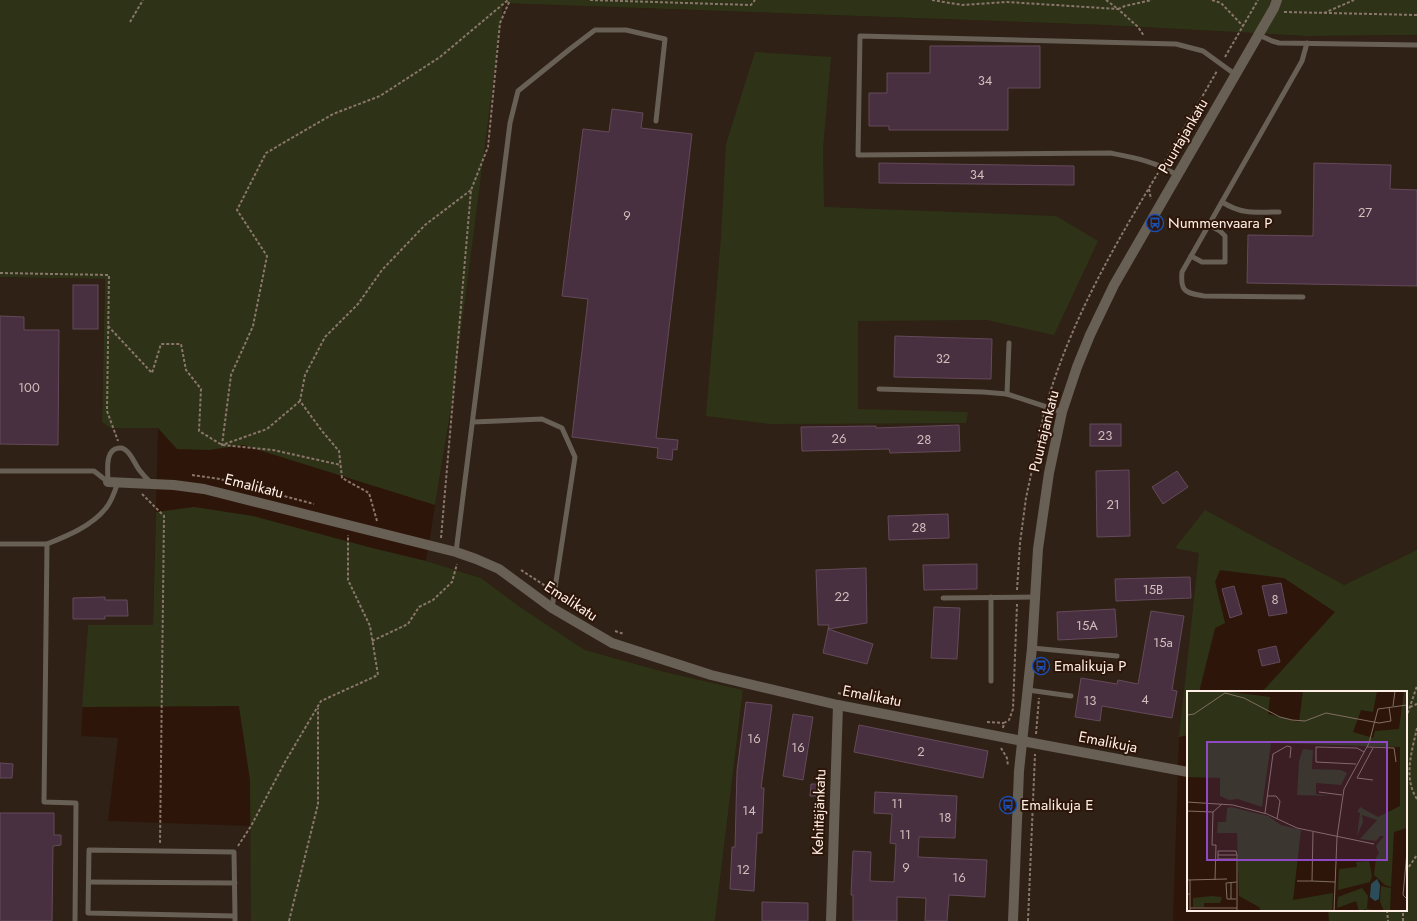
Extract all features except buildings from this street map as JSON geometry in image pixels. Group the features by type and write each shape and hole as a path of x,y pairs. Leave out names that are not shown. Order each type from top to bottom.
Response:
{"street":[{"name":"Puurtajankatu","path":"1013,921 1022,742 1032,648 1038,548 1044,500 1062,412 1087,341 1114,285 1276,4"},
{"name":"Emalikatu","path":"113,482 131,482 204,489 348,526 441,543 458,553 499,570 572,621 612,643 632,650 711,675 838,705 1022,742"},
{"name":"Kehittäjänkatu","path":"831,921 838,705"},
{"name":"Emalikuja","path":"1022,742 1035,743 1187,772"}],"lane":[{"path":"458,553 457,541 510,123 518,91 595,30 626,30 665,39 656,121"},
{"path":"1259,35 1279,43 1417,45"},
{"path":"1177,175 1162,166 1145,160 1110,154 858,155 860,36 1176,44 1203,52 1236,75"},
{"path":"1303,297 1204,296 1185,291 1181,284 1182,272 1302,61 1307,43"},
{"path":"1222,202 1243,212 1279,212"},
{"path":"1191,256 1202,262 1225,262 1225,236 1220,231 1209,225"},
{"path":"1007,394 1009,343"},
{"path":"879,389 1007,394 1062,412"},
{"path":"473,422 542,419 562,428 575,457 552,608"},
{"path":"0,544 46,544 87,525 106,508 113,495 113,482 108,470 110,454 117,448 121,448 126,451 140,472 152,484"},
{"path":"0,471 94,472 113,482"},
{"path":"46,544 44,802 76,803 75,921"},
{"path":"943,598 1017,596 1036,597"},
{"path":"991,597 991,681"},
{"path":"1032,648 1117,656"},
{"path":"1028,690 1071,696"},
{"path":"90,850 234,852 235,918 88,913 90,850"},
{"path":"89,882 235,883"}],"path":[{"path":"130,22 143,0"},
{"path":"441,543 471,190 488,147 500,23 509,0"},
{"path":"222,445 231,375 253,326 267,256 237,210 266,153 333,114 380,96 440,57 509,0"},
{"path":"590,0 751,5 755,0"},
{"path":"932,0 962,5 1007,2 1118,9 1152,0"},
{"path":"1106,0 1138,27 1149,44"},
{"path":"1212,0 1221,3 1243,26"},
{"path":"981,721 1004,723 1009,720 1013,709 1020,543 1026,498 1046,407 1054,378 1067,344 1088,296 1148,189 1258,0"},
{"path":"1322,13 1354,0"},
{"path":"1276,4 1285,12 1417,15"},
{"path":"1148,189 1151,202"},
{"path":"222,445 267,429 300,401 305,375 325,337 358,304 382,270 425,225 471,190"},
{"path":"0,273 109,275 107,411 121,448"},
{"path":"108,326 152,372 161,344 181,344 186,370 201,389 199,431 222,445 273,450 341,465"},
{"path":"300,401 339,451 342,478 369,493 377,521 383,523"},
{"path":"185,475 220,479 316,505"},
{"path":"131,482 164,516 160,851"},
{"path":"234,852 251,826 285,762 321,702 378,675 370,626 348,580 348,526"},
{"path":"435,536 441,543"},
{"path":"441,543 457,541"},
{"path":"372,641 408,624 419,607 433,600 452,582 458,553"},
{"path":"517,568 590,617"},
{"path":"612,630 627,636"},
{"path":"1407,715 1417,686"},
{"path":"832,692 852,696"},
{"path":"1028,921 1035,743 1039,692"},
{"path":"1410,707 1417,704"},
{"path":"289,921 318,804 318,707"},
{"path":"1004,723 1001,748 1007,758 1009,771"},
{"path":"1417,728 1410,759 1410,779 1417,799"},
{"path":"1407,870 1417,855"},
{"path":"1387,911 1388,921"}],"shaded area":[{"path":"502,3 1104,25 1307,36 1417,35 1417,550 1344,585 1220,570 1215,582 1225,623 1215,628 1199,691 1187,691 1187,735 1179,737 1173,921 715,921 743,690 661,671 585,650 516,604 481,578 426,561 452,402"},
{"path":"0,277 105,279 102,422 110,428 158,428 153,625 88,625 81,736 118,738 108,821 251,826 251,921 0,921"}],"green space":[{"path":"0,0 1417,0 1417,35 1307,36 1104,25 503,3 452,402 435,505 243,445 209,450 177,449 158,428 110,428 102,422 105,279 0,277"},
{"path":"755,52 831,57 823,148 824,207 1056,216 1098,241 1054,335 987,320 858,321 858,409 968,412 966,423 769,424 706,416 721,237 726,144"},
{"path":"194,507 253,516 426,561 481,578 516,604 585,650 661,671 743,690 715,921 251,921 250,780 239,706 82,707 88,625 153,625 156,512"},
{"path":"1205,510 1344,585 1417,550 1417,921 1329,921 1328,911 1407,911 1407,691 1263,691 1335,612 1284,578 1220,570 1215,582 1225,623 1215,628 1199,691 1187,691 1187,735 1179,737 1199,553 1175,548"}],"place":[{"name":"Nummenvaara P","path":"1155,223"},
{"name":"Emalikuja P","path":"1041,666"},
{"name":"Emalikuja E","path":"1008,805"}]}
